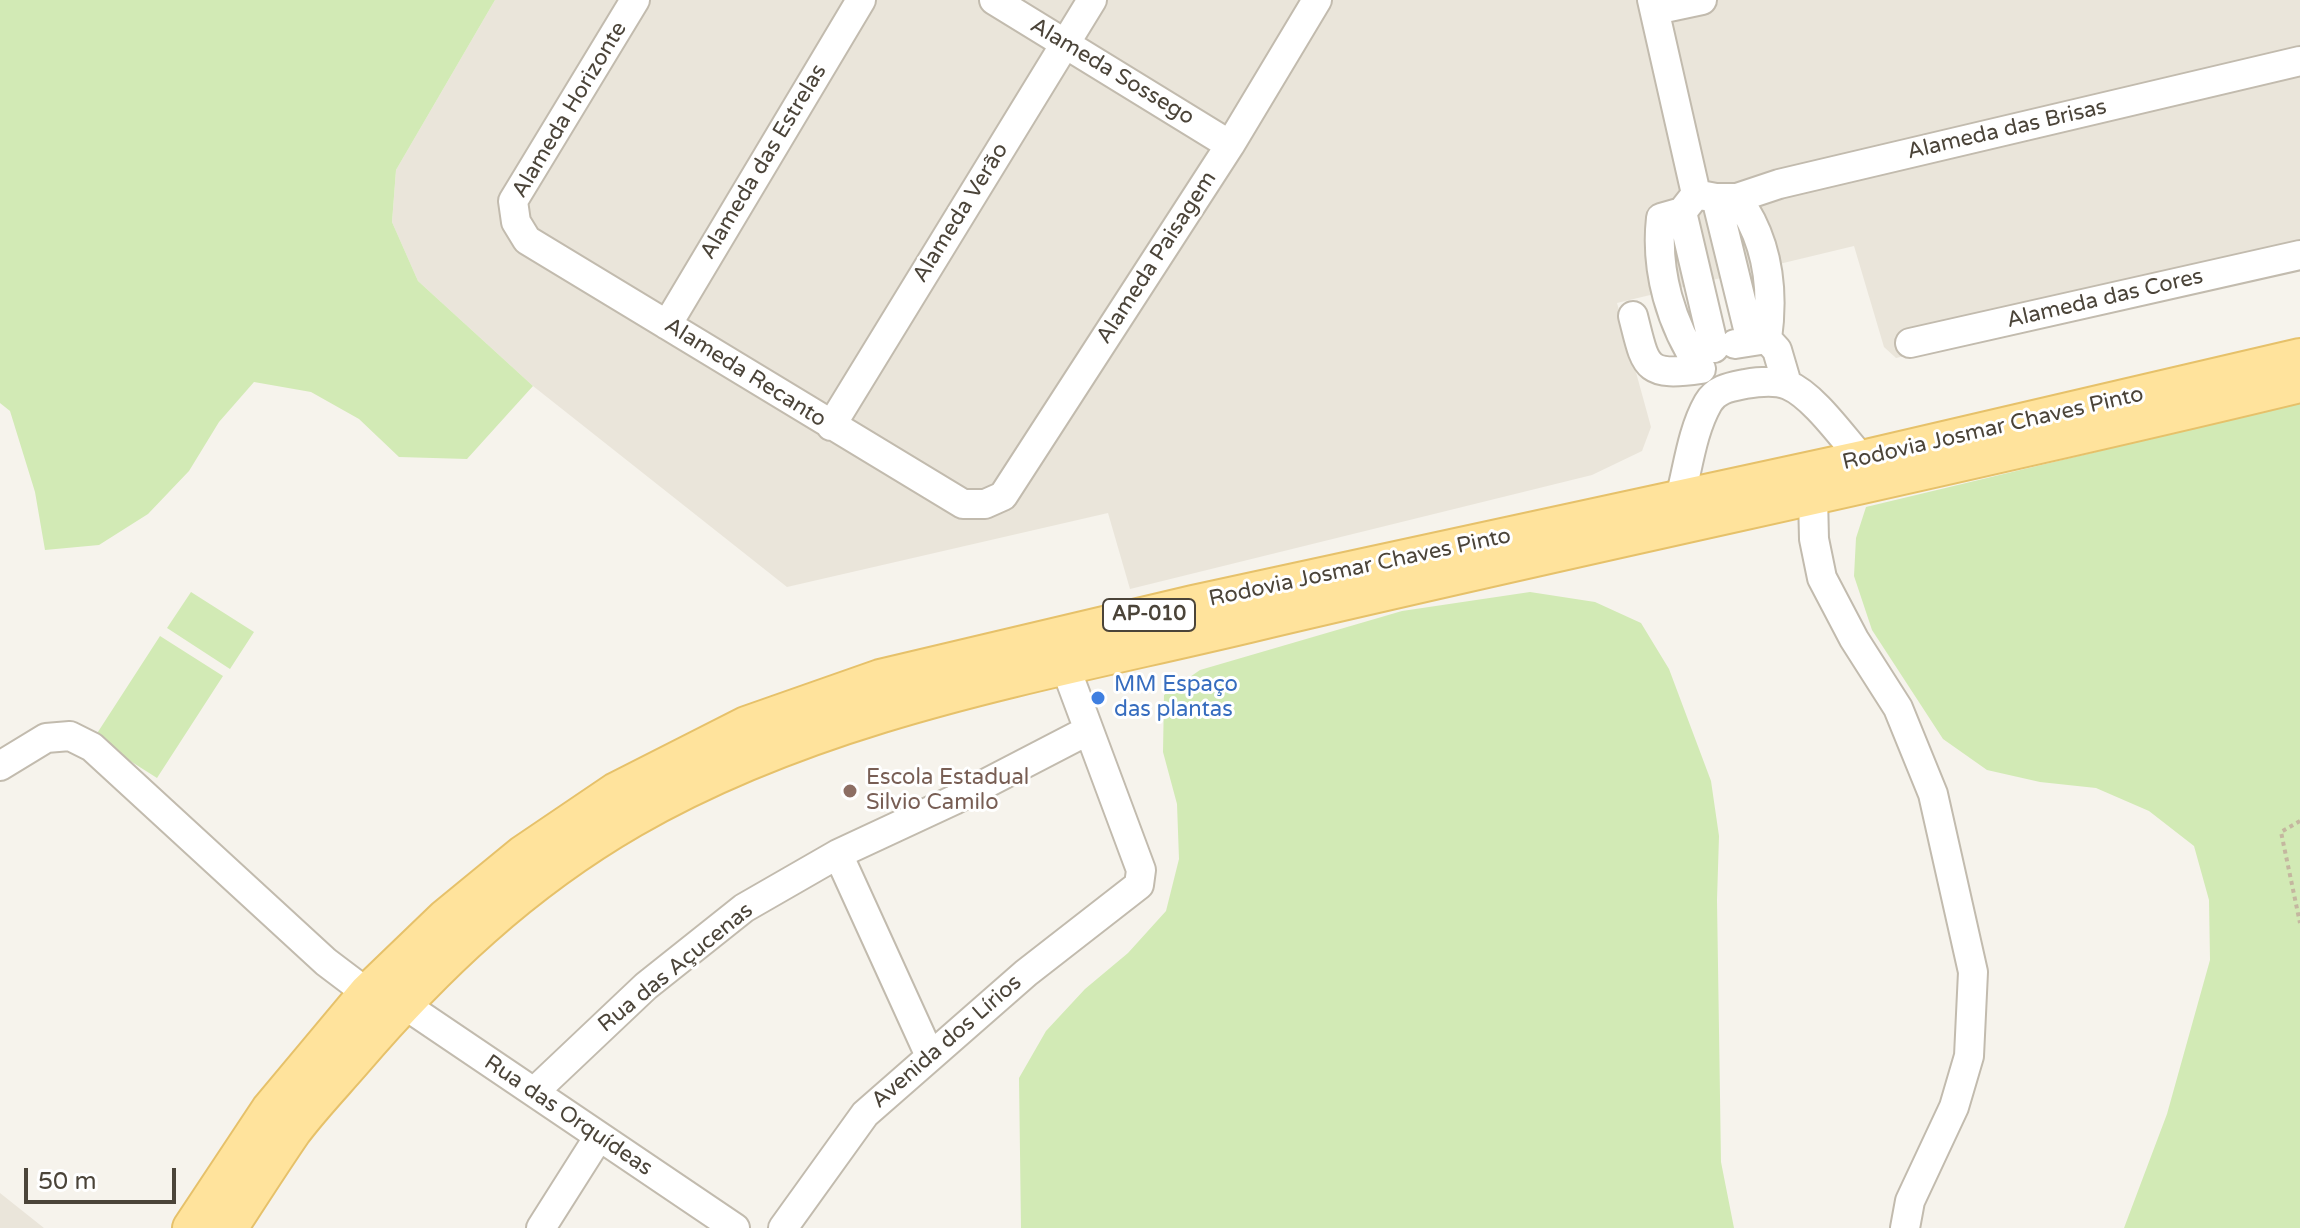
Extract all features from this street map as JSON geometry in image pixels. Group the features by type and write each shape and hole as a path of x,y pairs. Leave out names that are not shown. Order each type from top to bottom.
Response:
{"main road":[{"name":"Rodovia Josmar Chaves Pinto","path":"191,1228 270,1109 367,993 445,918 523,854 616,791 746,725 880,678 1535,556 1813,497 2135,410 2300,357"},
{"name":"Rodovia Josmar Chaves Pinto","path":"229,1228 296,1128 402,1003 465,940 541,879 645,812 757,756 890,710 1065,666 1197,620 1680,498 1862,459 2300,384"}],"street":[{"name":"Alameda Horizonte","path":"516,222 513,201 635,0"},
{"name":"Alameda das Estrelas","path":"667,325 861,0"},
{"name":"Alameda Sossego","path":"994,0 1230,145"},
{"name":"Alameda Verão","path":"831,426 1092,0"},
{"name":"Alameda Paisagem","path":"985,504 1003,496 1230,145 1317,0"},
{"path":"1702,0 1654,5 1708,201 1709,401"},
{"name":"Alameda das Brisas","path":"1708,201 2300,61"},
{"path":"1708,201 1751,216 1768,267 1772,307 1759,340"},
{"name":"Alameda Recanto","path":"516,222 527,240 831,426 963,504 985,504"},
{"name":"Alameda das Cores","path":"1910,343 2300,255"},
{"path":"1633,316 1643,355 1650,365 1660,371 1673,373 1759,340 1777,350 1787,384"},
{"path":"1680,498 1701,419 1709,401 1718,391 1737,386 1759,382 1787,384 1807,399 1862,459"},
{"path":"1813,497 1814,539 1822,578 1854,639 1898,708 1933,794 1973,972 1969,1056 1954,1107 1910,1201 1905,1228"},
{"path":"1065,666 1087,731"},
{"name":"Rua das Açucenas","path":"534,1092 646,986 744,908 838,854 954,800 1087,731"},
{"name":"Avenida dos Lírios","path":"783,1228 865,1114 1026,973 1139,885 1141,870 1087,731"},
{"path":"0,766 46,738 70,736 92,747 326,962 367,993"},
{"path":"838,854 930,1056"},
{"name":"Rua das Orquídeas","path":"402,1003 735,1228"},
{"path":"541,1228 598,1138"}],"path":[{"path":"2300,821 2281,832 2300,923"}],"shaded area":[{"path":"495,0 2300,0 2300,267 1896,358 1884,347 1854,246 1617,303 1651,427 1642,451 1592,475 1130,589 1108,513 787,587 533,386 418,281 392,222 396,170"},
{"path":"0,1193 44,1228 0,1228"}],"green space":[{"path":"0,0 495,0 396,170 392,222 418,281 533,386 467,459 399,457 359,419 311,392 254,382 219,422 189,471 148,514 99,545 45,550 35,492 10,411 0,403"},
{"path":"2300,403 2300,1228 2124,1228 2167,1114 2210,960 2209,900 2194,846 2149,811 2096,788 2040,782 1987,770 1943,739 1872,630 1854,576 1856,538 1866,507"},
{"path":"191,592 254,632 230,669 167,628"},
{"path":"1530,592 1595,602 1641,623 1669,669 1711,781 1719,836 1721,1162 1734,1228 1021,1228 1019,1078 1046,1031 1085,989 1128,953 1166,911 1179,859 1177,804 1163,752 1164,695 1200,670 1402,611"},
{"path":"160,636 223,676 157,778 94,738"}],"place":[{"name":"MM Espaço das plantas","path":"1098,698"},
{"name":"Escola Estadual Silvio Camilo","path":"850,791"}]}
